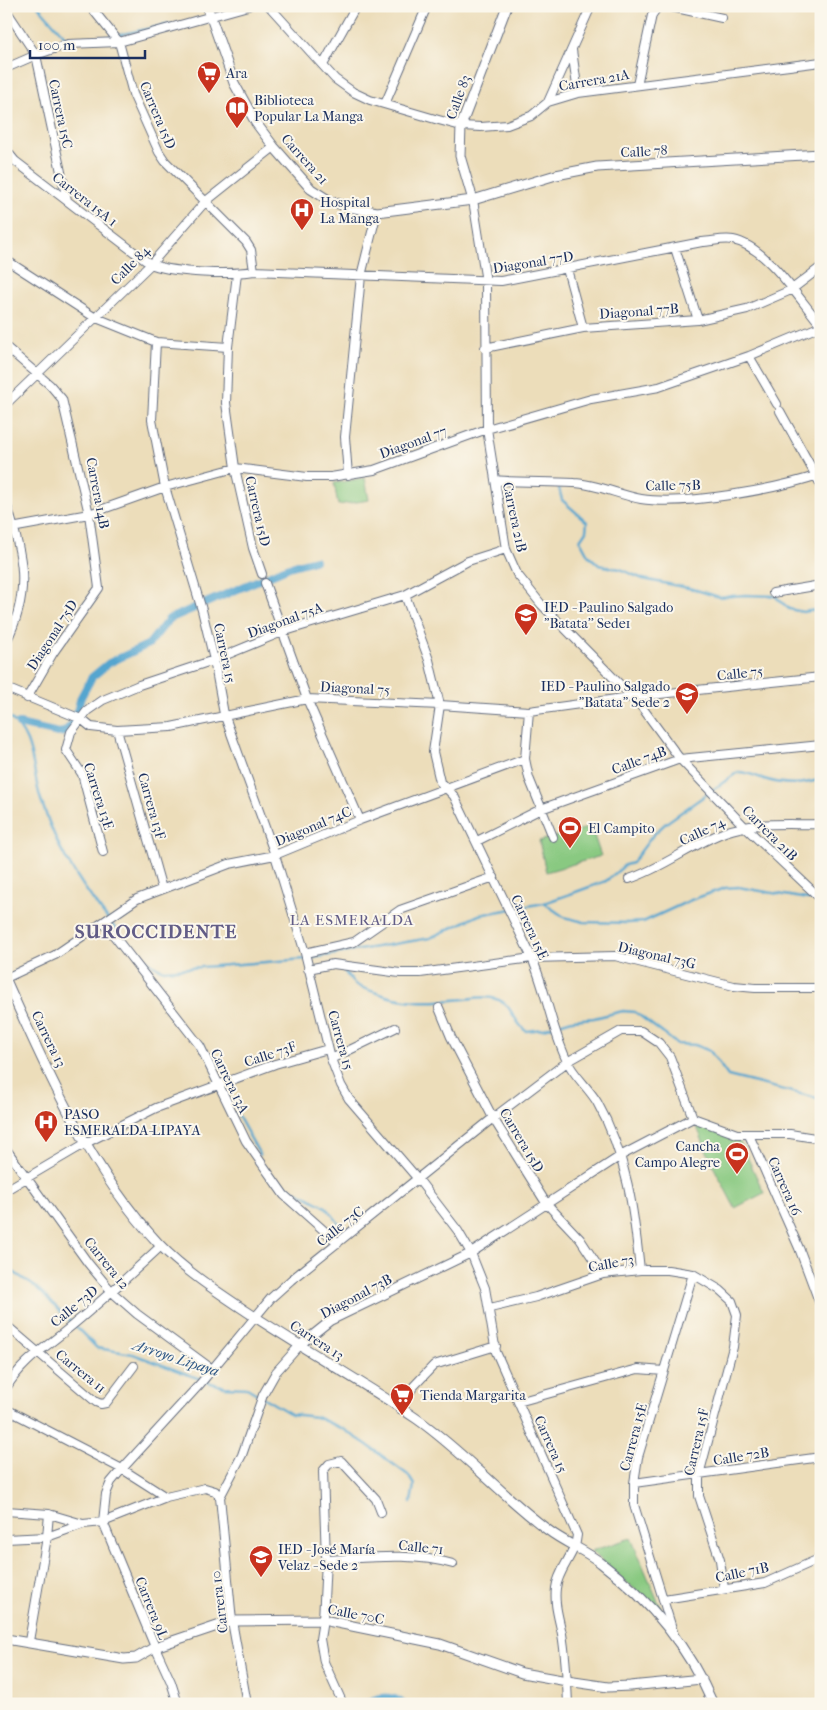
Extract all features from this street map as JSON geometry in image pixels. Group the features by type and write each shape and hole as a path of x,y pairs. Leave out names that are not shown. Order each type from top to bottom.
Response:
{"street":[{"name":"Carrera 15D","path":"90,6 117,38 134,94 159,152 205,202 246,242 251,250 254,271"},
{"name":"Carrera 21","path":"207,6 234,83 248,110 274,147 297,175 321,197 349,207 376,212 473,200"},
{"path":"6,68 68,44 76,46 117,38 212,17 248,6"},
{"name":"Carrera 21A","path":"269,6 336,79 353,92 385,104 461,126 481,128 507,125 531,116 548,102 578,93 821,62"},
{"path":"323,65 356,6"},
{"path":"385,104 427,6"},
{"name":"Calle 83","path":"473,200 460,156 461,126 507,6"},
{"path":"548,102 591,6"},
{"path":"638,85 652,16 656,8 661,6"},
{"path":"667,6 722,18"},
{"name":"Carrera 15C","path":"6,10 36,55 67,200"},
{"path":"572,50 578,93"},
{"name":"Calle 84","path":"6,404 151,264 205,202 274,147"},
{"name":"Carrera 15A 1","path":"6,150 15,161 151,264"},
{"name":"Calle 78","path":"473,200 556,175 597,167 821,154"},
{"name":"Carrera 21B","path":"473,200 486,282 487,429 506,549 517,574 541,604 651,719 680,759 710,788 745,827 821,899"},
{"path":"348,475 345,437 361,276 376,212"},
{"name":"Diagonal 77D","path":"151,264 166,268 237,274 254,271 486,282 567,269 675,248 731,240 750,245 765,257 821,326"},
{"path":"675,248 698,320"},
{"path":"6,260 94,317 156,342 228,347"},
{"name":"Diagonal 77B","path":"485,348 583,328 698,320 746,309 791,290 821,267"},
{"path":"567,269 583,328"},
{"name":"Carrera 15D","path":"237,274 228,347 226,403 236,468 253,548 262,574"},
{"name":"Diagonal 77","path":"10,528 89,514 165,487 236,468 307,477 348,475 374,470 487,429 590,399 659,387 749,356 821,326"},
{"name":"Carrera 15","path":"156,342 152,420 165,487 201,606 224,714 275,855 305,954 331,1059 341,1085 349,1098 418,1179 458,1231 471,1253 486,1288 496,1346 518,1402 577,1535 574,1545"},
{"path":"6,347 37,373"},
{"path":"749,356 819,475 821,485"},
{"name":"Carrera 14B","path":"37,373 62,399 64,405 89,514 99,588"},
{"name":"Calle 75B","path":"495,480 522,483 575,482 641,499 661,500 732,494 819,475"},
{"path":"6,503 10,528 24,576 23,590 14,626 6,642"},
{"name":"Diagonal 75A","path":"66,750 77,717 103,700 139,685 214,660 282,632 405,595 468,561 506,549"},
{"path":"265,583 307,699 360,820"},
{"path":"773,593 821,585"},
{"name":"Diagonal 75D","path":"27,698 53,653 99,588"},
{"name":"Carrera 15E","path":"405,595 429,660 440,704 433,752 440,782 451,792 477,841 532,958 542,984 554,1031 568,1062 597,1102 622,1155 634,1207 640,1270"},
{"name":"Calle 75","path":"631,697 821,677"},
{"path":"6,688 77,717"},
{"name":"Diagonal 75","path":"77,717 91,726 117,730 171,726 307,699 440,704 529,712 631,697"},
{"path":"529,712 525,759 529,778 553,837"},
{"name":"Carrera 13F","path":"117,730 162,889"},
{"name":"Calle 74B","path":"477,841 541,809 680,759 821,745"},
{"name":"Carrera 13E","path":"66,750 82,774 103,852"},
{"name":"Diagonal 74C","path":"6,979 55,955 108,921 137,899 229,864 275,855 360,820 525,759"},
{"name":"Calle 74","path":"629,879 644,874 726,832 745,827 821,824"},
{"path":"305,954 354,942 400,910 494,876"},
{"name":"Carrera 13A","path":"108,921 200,1046 246,1141 284,1195 338,1243"},
{"name":"Diagonal 73G","path":"308,968 341,965 406,973 439,971 532,958 615,956 734,986 755,988 821,988"},
{"name":"Carrera 13","path":"6,979 35,1045 86,1143 128,1209 161,1246 211,1288 416,1419 470,1462 532,1518 574,1545"},
{"name":"Carrera 15D","path":"439,1008 451,1037 493,1118 546,1204 580,1239 603,1274"},
{"path":"331,1059 395,1028"},
{"name":"Calle 73C","path":"103,1522 106,1494 122,1469 200,1384 255,1317 291,1280 493,1118 568,1062 621,1031 641,1030 659,1043 670,1057 693,1118"},
{"name":"Calle 73F","path":"6,1190 86,1143 156,1108 220,1086 275,1064 328,1049"},
{"path":"693,1118 737,1134 820,1136"},
{"name":"Diagonal 73B","path":"220,1497 242,1454 262,1397 276,1372 300,1345 330,1321 471,1253 622,1155 693,1118"},
{"name":"Carrera 16","path":"749,1135 799,1248 820,1304"},
{"name":"Carrera 12","path":"6,1149 28,1177 88,1263 112,1292 137,1314 212,1369"},
{"name":"Calle 73D","path":"6,1388 16,1371 37,1351 112,1292 161,1246"},
{"name":"Calle 73","path":"490,1308 536,1297 603,1274 640,1270 668,1270 693,1274 720,1290 732,1301"},
{"name":"Carrera 15E","path":"674,1635 664,1599 646,1551 634,1505 634,1483 638,1457 693,1274"},
{"name":"Carrera 15F","path":"724,1589 720,1560 699,1496 699,1475 733,1347 737,1315 732,1301"},
{"name":"Carrera 11","path":"6,1325 96,1402 101,1404 106,1403 134,1366"},
{"path":"400,1409 413,1387 434,1365 496,1346"},
{"path":"518,1402 638,1369 664,1371"},
{"path":"6,1409 122,1469 166,1496"},
{"name":"Calle 72B","path":"634,1483 821,1457"},
{"path":"343,1704 321,1653 320,1639 323,1620 326,1560 323,1471 329,1464 341,1461 376,1499 381,1512"},
{"path":"6,1539 47,1537 83,1524 103,1522 166,1496 205,1488 215,1491 220,1497"},
{"name":"Carrera 10","path":"220,1497 232,1621 247,1704"},
{"path":"6,1511 48,1514 83,1524"},
{"path":"29,1641 47,1537 48,1514"},
{"name":"Carrera 9L","path":"103,1522 154,1647 171,1682 178,1704"},
{"path":"568,1704 561,1633 556,1611 556,1589 559,1573 574,1545 602,1563 629,1587 674,1635 702,1679 713,1704"},
{"name":"Calle 71","path":"326,1560 400,1556 432,1559 453,1564"},
{"name":"Calle 71B","path":"664,1599 765,1583 821,1558"},
{"name":"Calle 70C","path":"6,1639 29,1641 114,1659 136,1658 154,1647 232,1621 323,1620 440,1644 522,1673 566,1681 608,1687 702,1679"}],"green space":[{"path":"365,478 369,500 338,505 334,483"},
{"name":"El Campito","path":"591,827 601,856 546,872 539,841"},
{"name":"Cancha Campo Alegre","path":"700,1126 740,1141 764,1193 735,1208 712,1164 697,1127"},
{"path":"631,1538 664,1615 591,1551"}],"waterway":[{"path":"38,6 67,39 80,40"},
{"path":"93,40 171,24"},
{"path":"559,488 562,500 587,522 586,531 580,540 588,555 599,565 620,569 643,579 693,589 719,597 745,595 775,596 789,609 803,612 821,609"},
{"path":"19,724 58,733 65,732 74,722 81,697 92,677 109,663 149,644 169,619 289,567 315,560"},
{"path":"6,715 16,723 28,743 41,800 63,854 102,911 127,942 152,964 164,970 306,959 430,938 479,915 544,903 606,881 625,865 632,863 653,835 666,823 738,772 784,783 798,784 821,779"},
{"path":"544,903 564,917 584,922 628,923 643,922 691,900 725,888 738,887 819,901"},
{"path":"342,967 349,978 356,984 388,997 409,1001 495,998 507,1006 526,1031 623,1011 635,1012 677,1044 695,1045 710,1051 728,1076 821,1099"},
{"path":"202,1043 215,1069"},
{"path":"236,1112 260,1155"},
{"path":"279,1182 326,1207 345,1231"},
{"name":"Arroyo Lipaya","path":"6,1267 37,1288 97,1348 133,1354 225,1387 247,1388 291,1414 316,1417 343,1429 408,1475 414,1485 411,1502"},
{"path":"366,1704 380,1698 394,1699 403,1704"}],"place":[{"name":"Ara","path":"209,94"},
{"name":"Biblioteca Popular La Manga","path":"237,129"},
{"name":"Hospital La Manga","path":"302,231"},
{"name":"IED - Paulino Salgado \"Batata'' Sede1","path":"526,636"},
{"name":"IED - Paulino Salgado \"Batata\" Sede 2","path":"687,715"},
{"name":"El Campito","path":"570,849"},
{"name":"PASO ESMERALDA-LIPAYA","path":"46,1143"},
{"name":"Cancha Campo Alegre","path":"737,1175"},
{"name":"Tienda Margarita","path":"402,1416"},
{"name":"IED - José María Velaz - Sede 2","path":"261,1578"}],"district":[{"name":"LA ESMERALDA","path":"352,920"},
{"name":"SUROCCIDENTE","path":"156,931"}]}
